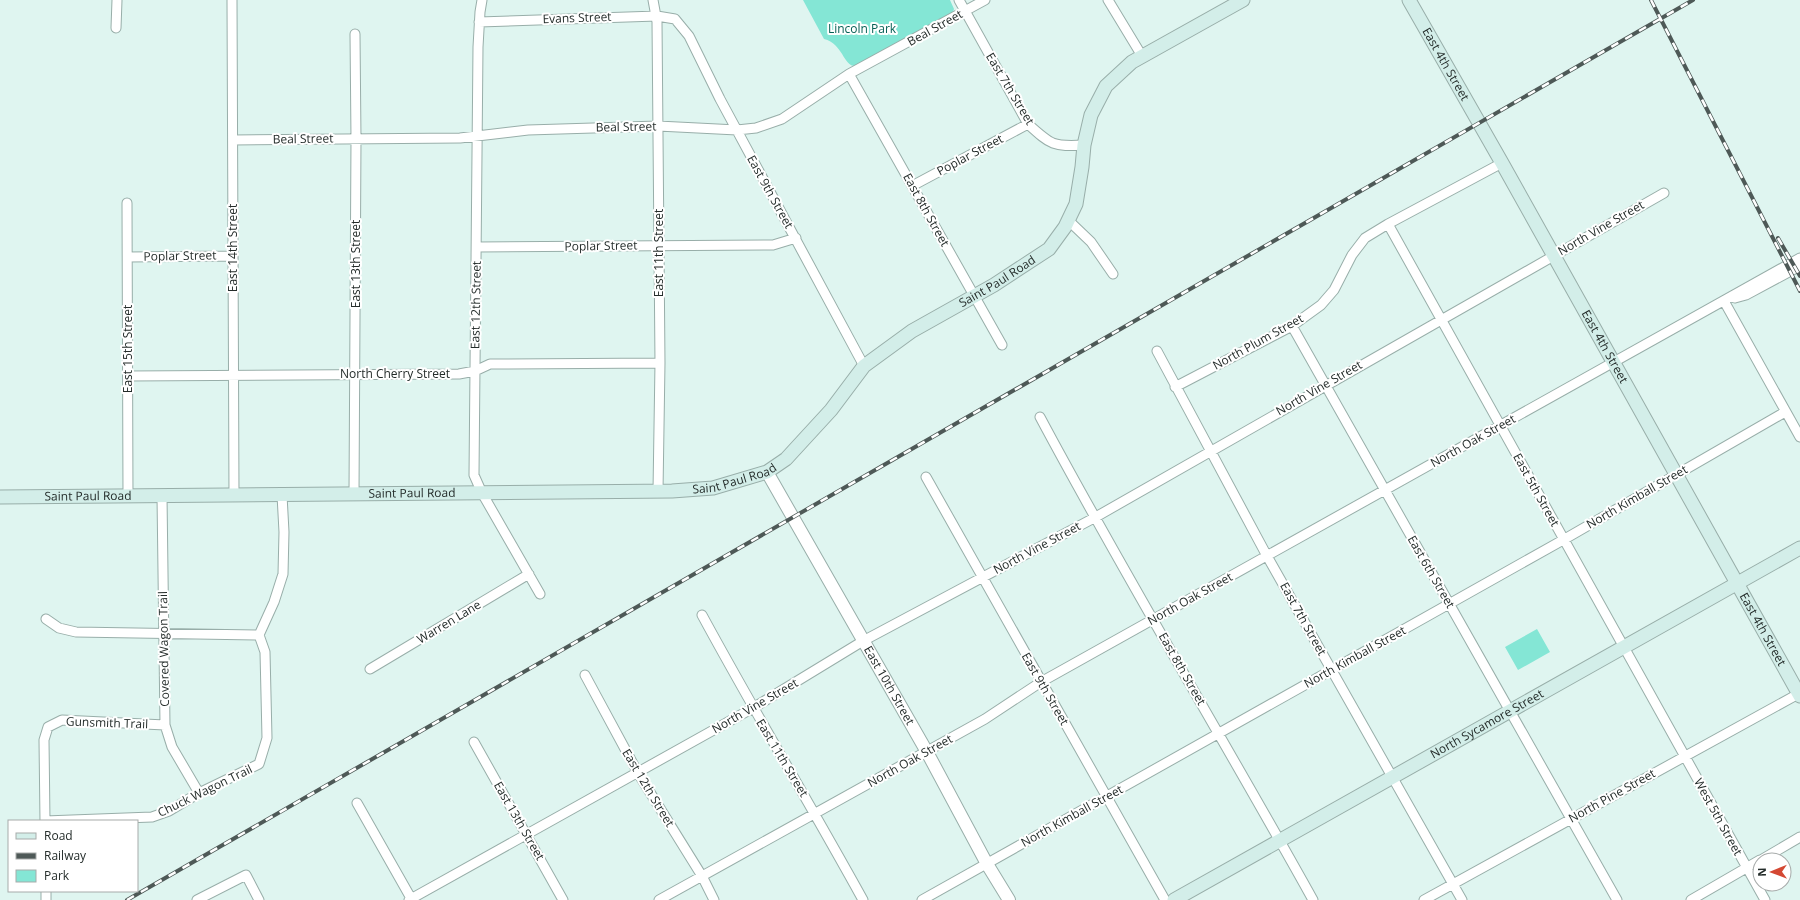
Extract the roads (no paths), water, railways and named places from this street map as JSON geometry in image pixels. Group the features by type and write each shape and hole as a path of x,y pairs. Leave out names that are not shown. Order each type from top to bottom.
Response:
{"main road":[{"name":"Saint Paul Road","path":"0,497 658,491 713,488 767,472 786,458 797,447 830,410 864,366 912,331 1031,262 1049,249 1068,220 1076,204 1084,145 1091,115 1106,86 1132,62 1243,0"},
{"name":"East 4th Street","path":"1409,0 1800,694"},
{"name":"North Sycamore Street","path":"1174,900 1800,548"}],"street":[{"path":"116,28 117,0"},
{"name":"East 14th Street","path":"232,0 234,495"},
{"name":"East 12th Street","path":"482,0 479,22 474,475 482,493 540,594"},
{"path":"653,0 657,16"},
{"name":"East 7th Street","path":"959,0 1028,124 1042,137 1055,145 1084,145"},
{"name":"Beal Street","path":"233,140 460,138 528,130 658,126 737,130 756,128 782,119 849,74 985,0"},
{"path":"1108,0 1142,56"},
{"name":"Evans Street","path":"479,22 657,16 675,19"},
{"name":"East 11th Street","path":"657,16 660,363 658,491"},
{"name":"East 9th Street","path":"675,19 689,36 737,130 864,366"},
{"name":"East 13th Street","path":"354,494 356,139 355,34"},
{"name":"East 8th Street","path":"849,74 1002,345"},
{"name":"Poplar Street","path":"912,186 1028,124"},
{"name":"North Plum Street","path":"1175,387 1292,326 1321,305 1334,290 1349,260 1365,238 1388,224 1502,163"},
{"name":"North Vine Street","path":"411,900 753,708 863,641 1094,518 1664,193"},
{"name":"East 15th Street","path":"127,203 128,496"},
{"path":"1068,220 1091,242 1113,274"},
{"name":"East 5th Street","path":"1388,224 1684,756"},
{"name":"Poplar Street","path":"477,247 773,245 796,238"},
{"name":"Poplar Street","path":"128,257 232,256"},
{"name":"North Oak Street","path":"659,900 985,719 1041,682 1800,258"},
{"name":"North Oak Street","path":"1724,301 1746,295 1800,266"},
{"path":"1724,301 1800,437"},
{"name":"East 6th Street","path":"1292,326 1617,900"},
{"name":"East 7th Street","path":"1157,351 1267,556 1462,900"},
{"name":"North Cherry Street","path":"128,376 459,374 475,371 490,364 660,363"},
{"name":"North Kimball Street","path":"922,900 1563,540 1785,412"},
{"name":"East 8th Street","path":"1040,417 1094,518 1219,733 1313,900"},
{"name":"East 10th Street","path":"767,472 927,752 987,864 1009,900"},
{"name":"East 9th Street","path":"926,477 1165,900"},
{"path":"46,619 59,628 76,632 259,635 274,602 283,574 284,532 282,495"},
{"name":"Covered Wagon Trail","path":"162,496 165,725 172,747 199,793"},
{"name":"Warren Lane","path":"370,669 529,574"},
{"name":"East 11th Street","path":"702,615 753,708 816,814 862,900"},
{"name":"Chuck Wagon Trail","path":"72,820 152,817 169,811 199,793 259,764 267,738 265,652 259,635"},
{"name":"East 12th Street","path":"585,675 638,773 702,876 714,900"},
{"name":"North Pine Street","path":"1424,900 1684,756 1800,694"},
{"name":"Gunsmith Trail","path":"45,820 44,740 48,727 62,720 165,725"},
{"name":"East 13th Street","path":"474,742 563,900"},
{"name":"West 5th Street","path":"1684,756 1765,900"},
{"path":"357,804 411,900"},
{"path":"1774,852 1800,837"},
{"path":"1692,900 1752,865"},
{"path":"197,900 246,875 259,900"}],"railway":[{"path":"1651,0 1800,291"},
{"path":"127,900 1693,0"},
{"path":"1778,238 1800,276"}],"park label":[{"name":"Lincoln Park","path":"862,29"}]}
